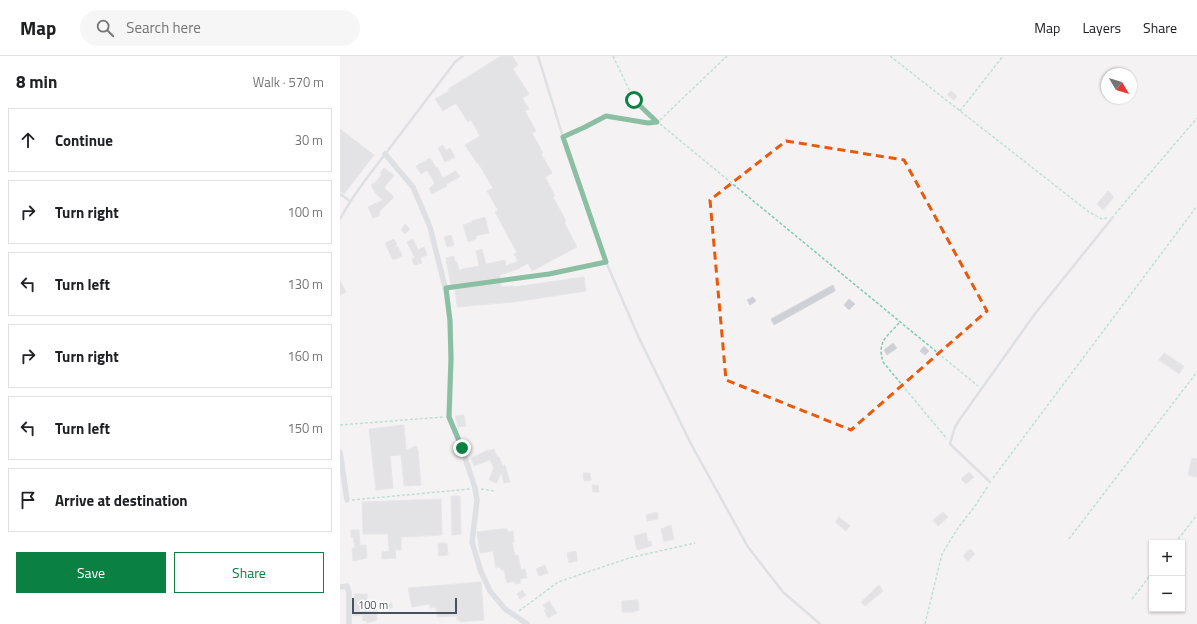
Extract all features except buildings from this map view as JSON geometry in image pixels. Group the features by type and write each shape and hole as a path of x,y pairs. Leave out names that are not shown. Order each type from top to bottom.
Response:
{"street":[{"path":"385,154 413,187 430,227 446,288 450,321 451,359 449,417 476,488 477,500 472,542 481,572 490,591 505,610 514,614 527,624"},
{"path":"340,452 346,500"},
{"path":"340,587 347,586 349,593 349,624"}],"lane":[{"path":"340,219 350,201 371,171 455,62 464,56"},
{"path":"538,56 563,137 606,262 640,338 691,444 748,547 783,592 820,624"},
{"path":"563,137 606,116 648,123 657,122"},
{"path":"340,194 350,201"},
{"path":"990,482 950,444 955,427 1034,315 1113,217"},
{"path":"446,288 549,274 606,262"}],"path":[{"path":"613,56 634,100 657,122 899,323 981,389"},
{"path":"657,122 727,56"},
{"path":"890,56 1089,212 1102,218 1113,217 1197,118"},
{"path":"960,111 1003,56"},
{"path":"925,624 942,554 958,528 975,506 990,482 1197,206"},
{"path":"899,323 882,342 880,351 883,362 950,444"},
{"path":"1069,539 1197,372"},
{"path":"340,425 449,417"},
{"path":"346,500 476,488 495,491"},
{"path":"1177,540 1197,515"},
{"path":"514,614 558,582 629,558 695,543"},
{"path":"1132,599 1150,576"}],"highlighted area":[{"path":"786,141 904,160 987,311 851,430 726,380 710,200"}],"route":[{"path":"462,448 449,417 451,359 450,321 446,288 549,274 606,262 563,137 606,116 621,117 648,123 657,122 634,100"}]}
